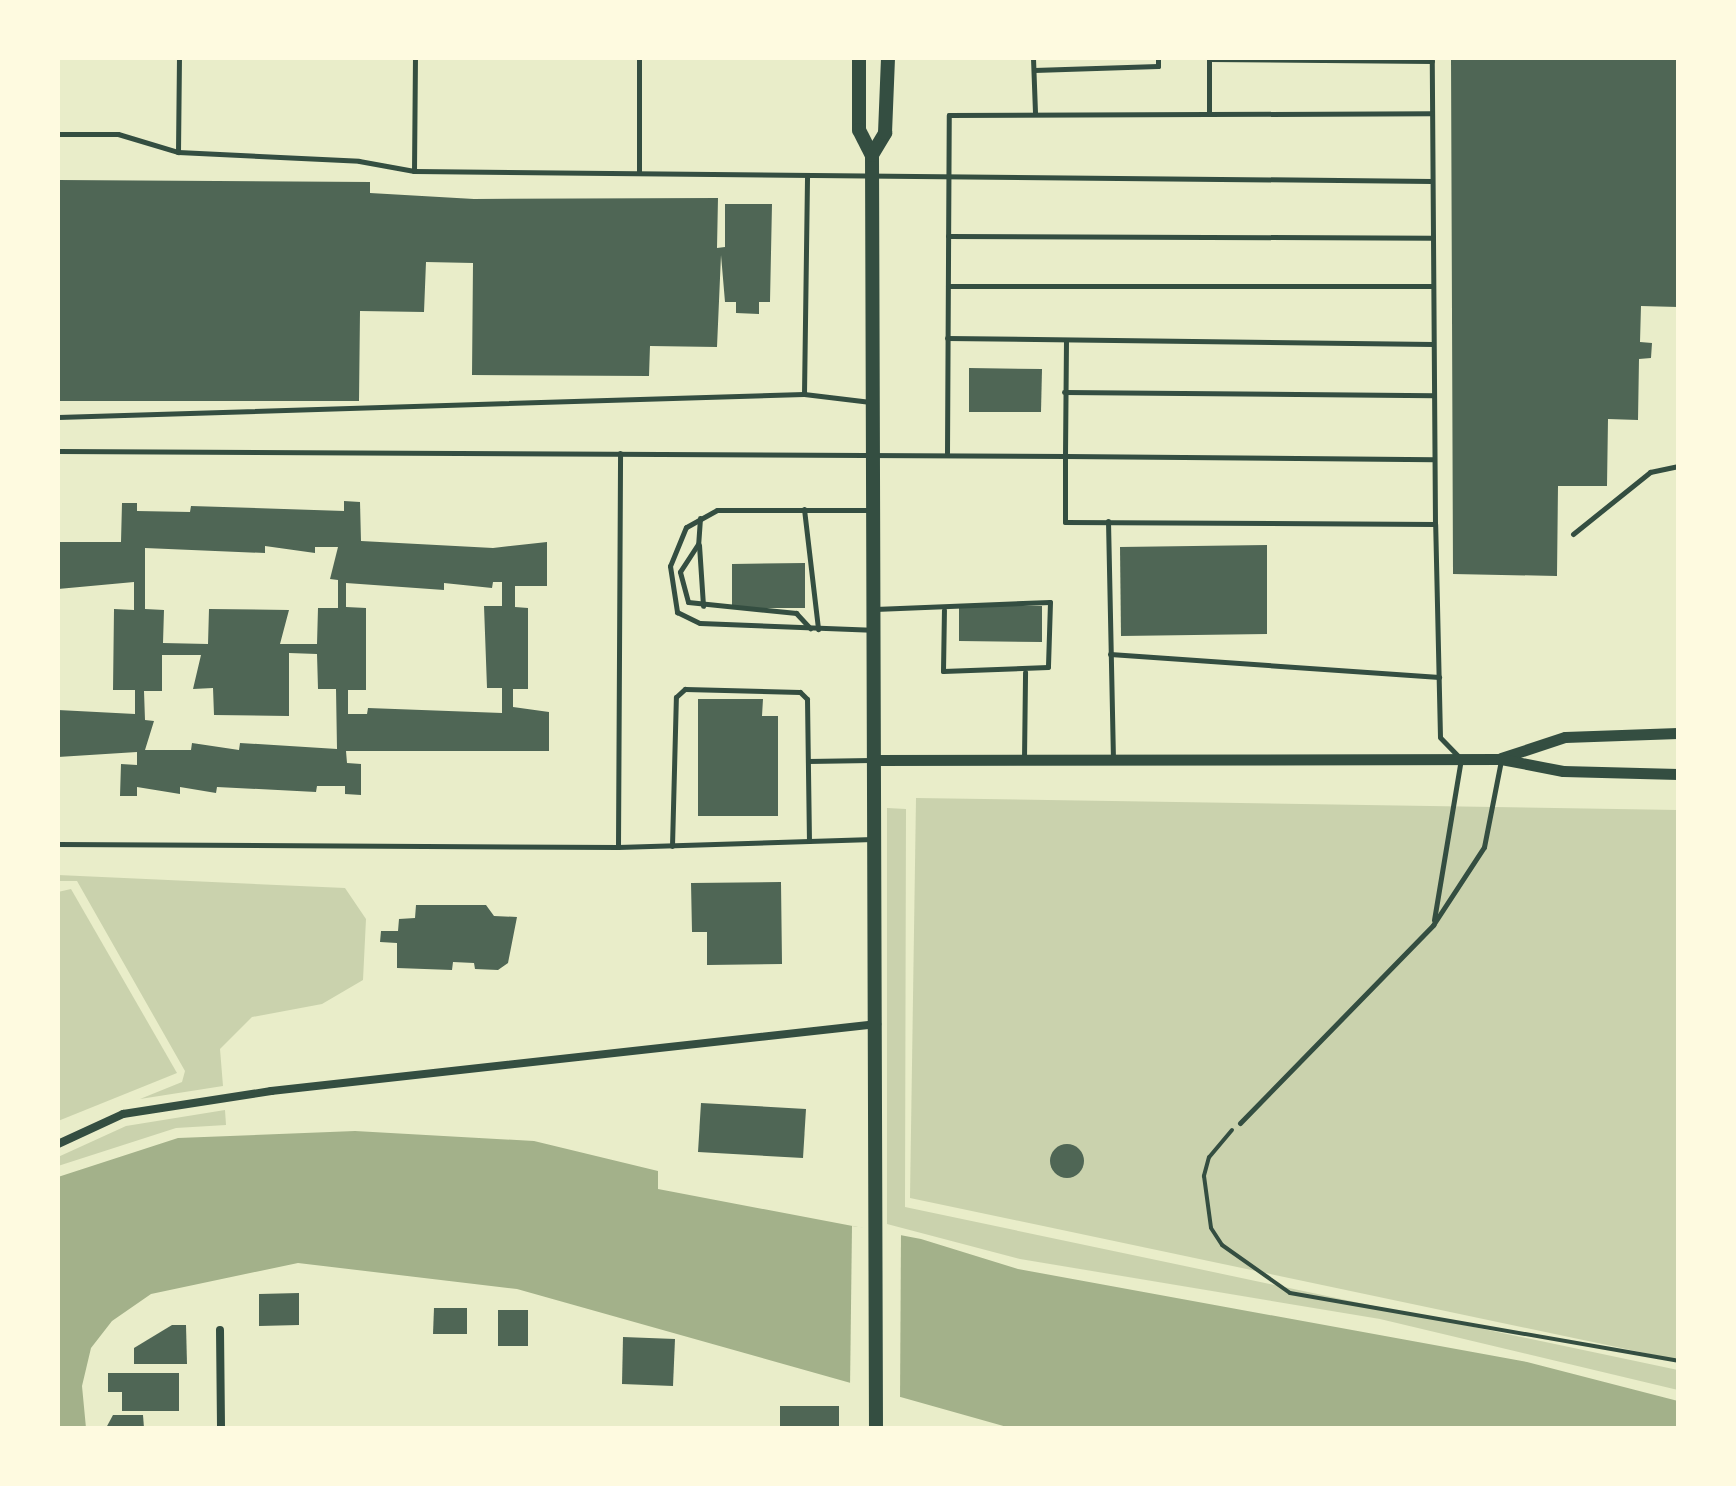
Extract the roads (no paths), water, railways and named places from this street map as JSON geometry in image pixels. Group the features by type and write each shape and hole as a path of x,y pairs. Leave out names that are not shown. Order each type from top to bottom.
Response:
{"main road":[{"path":"859,58 859,130 872,155 876,1428"},
{"path":"872,155 885,133 888,58"}],"street":[{"path":"1501,759 1565,737 1678,733"},
{"path":"874,760 1501,759 1563,771 1678,774"},
{"path":"58,1144 123,1114 271,1091 877,1024"},
{"path":"220,1330 221,1428"}],"lane":[{"path":"178,152 179,58"},
{"path":"414,171 415,58"},
{"path":"639,58 639,173"},
{"path":"1033,58 1035,113"},
{"path":"1034,70 1158,66 1158,58"},
{"path":"1209,113 1209,59 1432,59 1434,459 1440,737 1461,759 1433,925"},
{"path":"947,453 949,115 1432,113"},
{"path":"58,134 118,134 178,152 359,161 414,171 872,175 949,179 1432,181"},
{"path":"804,394 807,175"},
{"path":"948,236 1433,238"},
{"path":"948,286 1433,286"},
{"path":"947,338 1433,344"},
{"path":"1066,340 1065,522 1435,524"},
{"path":"1064,392 1434,395"},
{"path":"58,417 804,394 875,402"},
{"path":"58,451 620,453 875,450 1065,456 1434,459"},
{"path":"618,847 620,453"},
{"path":"1573,534 1650,472 1678,466"},
{"path":"873,630 739,628 677,612 670,566 686,527 700,517 731,508 875,510"},
{"path":"804,509 814,629"},
{"path":"700,517 698,544 703,606"},
{"path":"1108,521 1113,760"},
{"path":"698,544 679,586 688,602 703,606 796,613 814,629"},
{"path":"874,609 944,610 959,602 1050,602 1048,667 1025,672 943,671 944,610"},
{"path":"1110,654 1439,677"},
{"path":"1024,760 1025,672"},
{"path":"672,846 676,697 685,689 800,692 807,699 809,841"},
{"path":"1240,1123 1433,925 1484,847 1501,759"},
{"path":"808,761 874,760"},
{"path":"58,844 618,847 874,839"}]}
